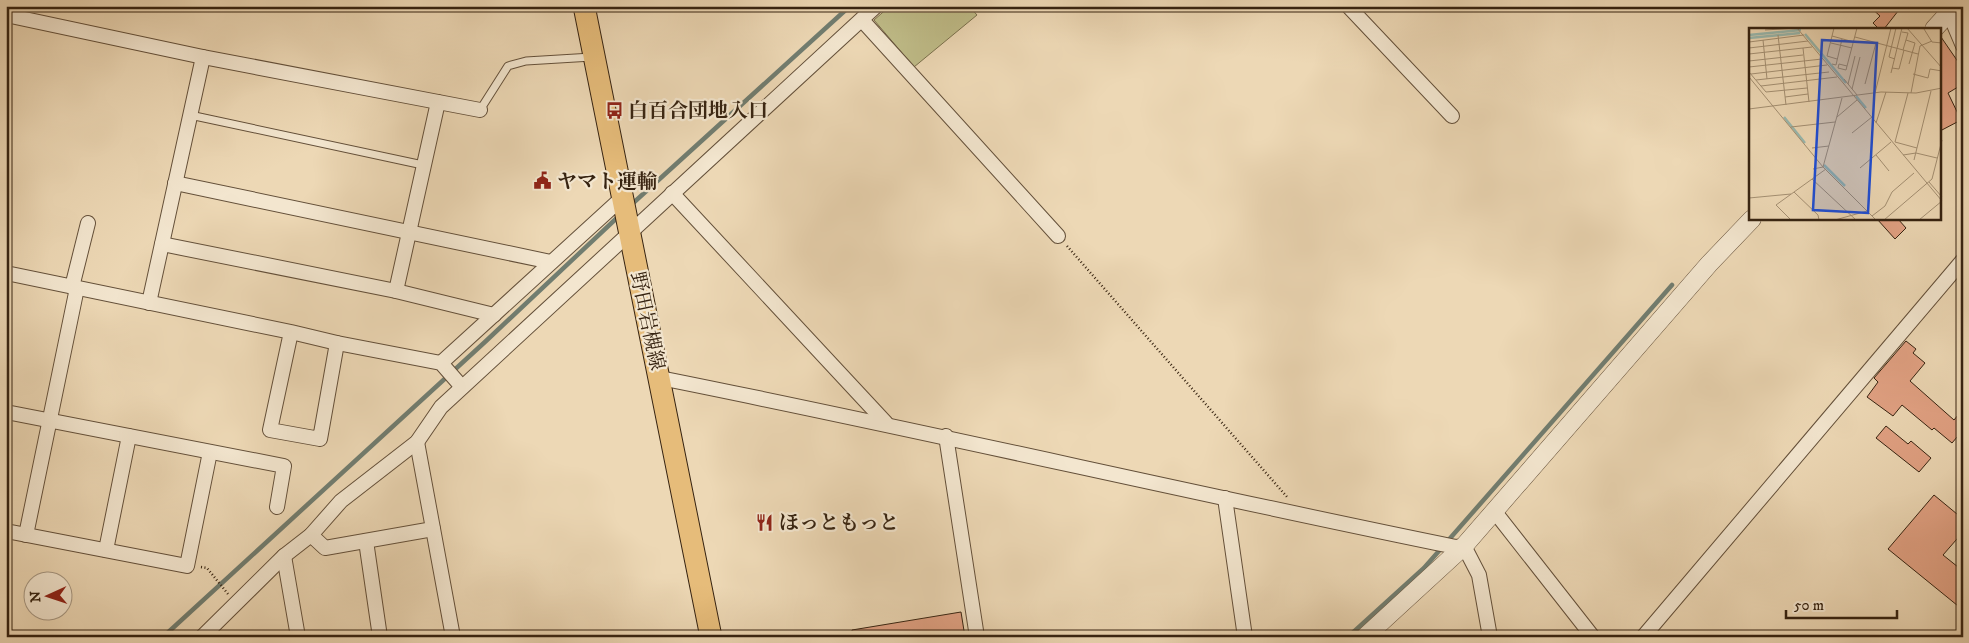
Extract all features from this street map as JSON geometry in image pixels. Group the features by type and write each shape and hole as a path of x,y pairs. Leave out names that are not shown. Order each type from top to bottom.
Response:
{"main road":[{"name":"野田岩槻線","path":"584,6 711,637"}],"street":[{"path":"202,637 215,631 284,556 311,535 341,501 417,442 441,407 462,387 876,6"},
{"path":"1348,6 1452,116"},
{"path":"1935,28 1952,10 1963,46"},
{"path":"6,15 203,57 480,110"},
{"path":"862,20 1058,236"},
{"path":"149,303 203,57"},
{"path":"396,291 438,102"},
{"path":"176,183 551,262"},
{"path":"672,193 886,424"},
{"path":"441,363 622,198"},
{"path":"1365,637 1495,512 1709,264 1751,220"},
{"path":"26,535 88,223"},
{"path":"162,244 396,291 494,315"},
{"path":"1643,637 1963,260"},
{"path":"6,273 441,363 462,387"},
{"path":"291,332 270,430 320,439 337,342"},
{"path":"660,378 946,436 1304,516 1460,547 1479,575 1490,637"},
{"path":"6,412 284,466 277,507"},
{"path":"106,550 129,436"},
{"path":"946,436 977,637"},
{"path":"417,442 453,637"},
{"path":"6,531 187,566 210,452"},
{"path":"1225,498 1245,637"},
{"path":"1495,512 1593,637"},
{"path":"311,535 325,548 433,528"},
{"path":"366,541 380,637"},
{"path":"284,556 298,637"}],"lane":[{"path":"480,110 508,66 526,61 594,57"},
{"path":"190,115 423,165"}],"path":[{"path":"1058,236 1304,516"},
{"path":"215,577 227,593"}],"shaded area":[{"path":"890,6 969,6 977,15 914,67 874,20"}],"building":[{"path":"1869,6 1902,6 1885,28 1878,28 1873,23 1880,16"},
{"path":"1942,38 1963,69 1963,84 1948,93 1961,120 1942,130"},
{"path":"1878,220 1899,220 1906,228 1895,239"},
{"path":"1906,341 1916,349 1913,353 1925,363 1910,381 1954,420 1963,409 1963,430 1952,443 1934,428 1932,430 1902,405 1893,416 1867,397 1878,382 1874,378"},
{"path":"1886,426 1908,444 1911,441 1931,458 1919,472 1876,438"},
{"path":"1934,495 1963,519 1963,532 1943,555 1963,571 1963,610 1888,549"},
{"path":"961,612 965,637 852,637 852,630"}],"waterway":[{"path":"631,205 850,6"},
{"path":"163,637 486,341 620,215"},
{"path":"1348,637 1424,568 1672,285"}],"place":[{"name":"白百合団地入口","path":"614,110"},
{"name":"ヤマト運輸","path":"543,181"},
{"name":"ほっともっと","path":"765,522"}]}
